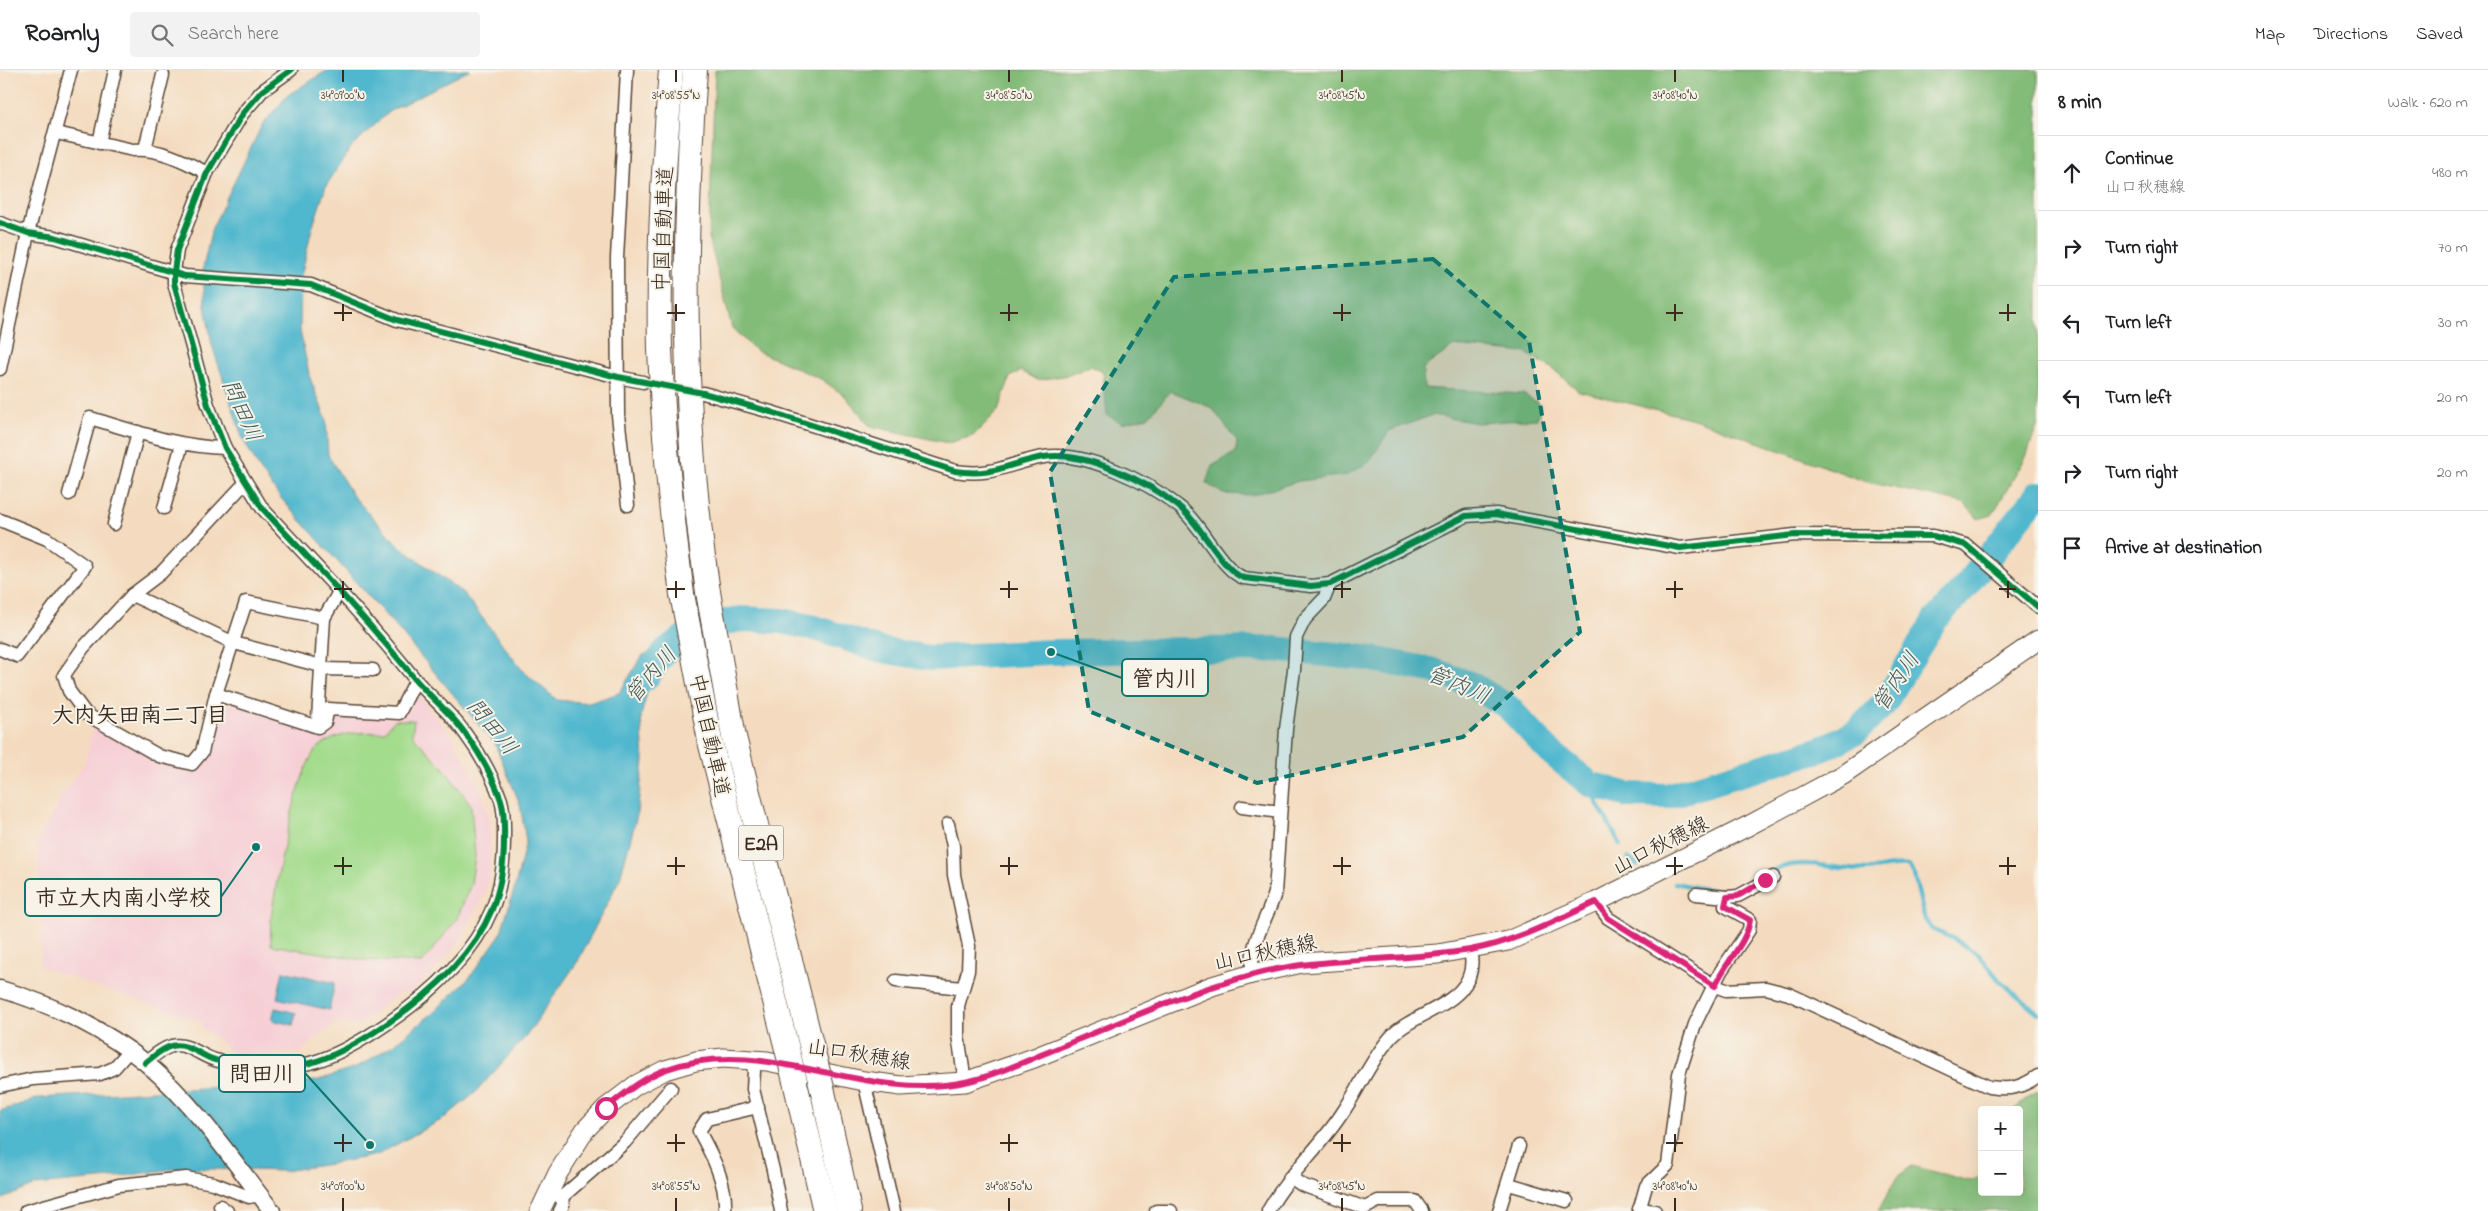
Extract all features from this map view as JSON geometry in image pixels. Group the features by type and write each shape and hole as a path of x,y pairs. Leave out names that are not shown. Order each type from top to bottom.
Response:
{"highway":[{"name":"中国自動車道","path":"671,70 662,222 660,347 668,477 682,594 710,741 795,1081 825,1211"},
{"name":"中国自動車道","path":"695,70 685,243 686,368 690,447 699,536 734,737 824,1092 849,1211"}],"main road":[{"name":"山口秋穂線","path":"540,1211 555,1196 558,1173 585,1130 606,1108 636,1085 665,1070 696,1060 752,1060 901,1086 965,1082 1034,1058 1212,986 1252,974 1302,963 1470,950 1508,941 1596,902 1748,826 1843,775 2038,640"}],"street":[{"path":"0,369 28,232 56,133 71,70"},
{"path":"99,143 115,70"},
{"path":"150,1067 172,1046 183,1046 212,1060 244,1066 303,1064 324,1059 354,1046 438,985 473,946 487,922 500,884 504,855 504,824 501,801 476,750 463,730 262,508 245,483 225,448 208,405 174,283 179,274 177,250 206,173 243,113 262,91 291,70"},
{"path":"628,70 617,258 618,415 628,505"},
{"path":"145,149 163,75"},
{"path":"56,133 134,150 145,149 180,159 206,173"},
{"path":"0,223 28,232 55,237 179,274 311,284 397,320 642,382"},
{"path":"703,393 772,412 955,471 974,474 993,472 1044,457 1066,456 1087,462 1122,474 1153,489 1178,505 1194,520 1236,576 1274,583 1311,586 1330,584 1466,516 1496,514 1680,548 1795,535 1933,536 1966,545 2038,607"},
{"path":"70,494 90,418 182,444 202,448 225,448"},
{"path":"114,524 138,432"},
{"path":"164,508 182,444"},
{"path":"245,483 161,574 132,595 83,648 64,675 69,691 86,714 159,756 192,764 202,752 216,694 246,602 324,618"},
{"path":"0,520 47,539 84,566 17,656 2,654"},
{"path":"1252,974 1251,958 1254,942 1268,917 1275,893 1286,729 1294,670 1296,637 1305,619 1324,599 1330,584"},
{"path":"318,720 324,618 339,592"},
{"path":"132,595 234,643 321,668 373,670"},
{"path":"216,694 315,727 325,722 328,709 399,713 416,680"},
{"path":"1242,807 1280,812"},
{"path":"948,824 953,846 954,875 969,946 968,971 958,1006 958,1035 965,1082"},
{"path":"1696,894 1727,897 1738,896 1773,877"},
{"path":"1655,1211 1639,1210 1646,1186 1668,1165 1679,1074 1695,1024 1721,971 1749,930 1750,920 1725,906 1727,897"},
{"path":"1596,902 1608,918 1715,986 1726,990 1766,988 1789,994 1989,1087 2006,1089 2021,1087 2038,1076"},
{"path":"1268,1211 1290,1177 1340,1116 1379,1051 1392,1035 1440,1008 1456,994 1469,977 1472,958 1470,950"},
{"path":"896,981 962,988"},
{"path":"0,989 60,1011 105,1035 150,1067 197,1115 272,1211"},
{"path":"0,1086 32,1079 100,1074 114,1068 129,1051"},
{"path":"752,1060 754,1072 753,1089 781,1211"},
{"path":"864,1081 894,1211"},
{"path":"560,1211 563,1205 555,1196 625,1142 671,1088"},
{"path":"725,1211 726,1197 723,1186 712,1155 699,1131 708,1120 758,1107"},
{"path":"1500,1211 1518,1146"},
{"path":"1290,1177 1302,1185 1365,1209 1378,1201 1415,1201 1422,1211"},
{"path":"26,1211 119,1186 186,1178 213,1183 250,1197 259,1195"},
{"path":"1509,1184 1567,1201"},
{"path":"1156,1211 1171,1211"}],"highlighted area":[{"path":"1433,259 1529,341 1580,632 1463,737 1257,783 1089,711 1050,472 1174,277"}],"shaded area":[{"path":"418,695 453,738 482,791 491,823 490,871 484,896 459,941 433,973 411,992 399,993 357,1026 336,1022 299,1054 234,1057 222,1043 201,1027 202,1022 40,967 42,916 37,843 61,797 85,762 94,722 195,768 207,763 209,750 230,703 314,730 335,713 403,718"}],"green space":[{"path":"715,70 2038,70 2038,424 2026,457 1992,515 1978,519 1964,503 1867,482 1694,419 1579,391 1553,369 1526,353 1454,346 1423,368 1424,388 1523,394 1541,405 1537,419 1477,423 1433,415 1389,431 1369,462 1347,475 1299,481 1253,495 1223,494 1206,483 1212,466 1236,452 1237,441 1212,408 1171,391 1148,417 1122,423 1107,415 1103,372 1091,366 1069,375 1038,380 1021,371 1010,377 998,411 973,436 948,443 870,426 845,396 821,379 755,350 732,328 709,238"},
{"path":"395,720 414,720 412,735 442,766 471,805 475,856 471,884 457,919 422,963 364,960 271,945 271,918 282,855 295,800 311,758 319,747 334,738 358,733 384,732"},
{"path":"2038,1090 2038,1211 1878,1211 1897,1177 1912,1166 1970,1181 1978,1178 1978,1196 2023,1196 2023,1106 2017,1106"}],"water":[{"path":"328,70 470,70 390,111 352,146 326,186 311,232 301,277 300,331 310,378 326,419 328,455 353,496 399,546 464,594 523,671 557,700 589,703 619,693 643,655 666,650 650,682 641,716 644,761 636,819 620,878 578,961 527,1035 475,1093 443,1119 377,1155 284,1171 179,1168 110,1178 36,1185 0,1200 0,1111 39,1098 315,1081 356,1068 393,1045 433,1013 470,977 500,935 515,887 526,841 520,804 495,744 398,629 279,496 257,465 242,437 212,345 205,306 203,268 212,228 262,125 288,95"},
{"path":"283,971 335,983 329,1010 277,998"},
{"path":"275,1008 296,1013 293,1025 272,1020"}],"waterway":[{"name":"管内川","path":"646,678 666,650 697,628 741,619 782,621 815,628 881,650 931,658 1051,652 1274,649 1367,658 1431,670 1473,685 1508,707 1549,751 1590,784 1628,795 1668,796 1822,749 1856,732 1884,704 1935,620 1966,586 2038,494"},
{"path":"1590,784 1595,799 1620,844"},
{"path":"1628,858 1638,865"},
{"path":"1675,883 1733,891 1777,869 1791,865 1809,864 1864,870 1897,865 1909,866 1914,875 1925,920 1932,929 1954,939 1979,955 1999,980 2038,1013"}],"cycle path":[{"path":"145,1063 165,1049 178,1045 225,1063 262,1067 310,1063 347,1048 367,1037 406,1010 440,982 453,968 476,940 485,925 492,910 501,878 504,841 503,810 498,791 485,765 470,740 453,718 420,685 378,634 262,508 225,448 208,405 174,283 177,250 207,173 243,113 262,91 291,70"},
{"path":"0,223 28,233 55,237 185,276 311,285 397,320 618,377 703,393 771,412 955,471 991,471 1044,457 1060,456 1096,463 1133,478 1178,506 1195,523 1228,566 1236,574 1244,578 1311,586 1330,584 1466,516 1496,514 1680,548 1795,535 1933,536 1966,545 2038,607"}],"place":[{"name":"管内川","path":"1051,652"},
{"name":"市立大内南小学校","path":"256,847"},
{"name":"問田川","path":"370,1145"}],"district":[{"name":"大内矢田南二丁目","path":"140,714"}],"route":[{"path":"606,1108 636,1085 665,1070 696,1060 723,1058 767,1061 864,1081 901,1086 965,1082 1034,1058 1212,986 1252,974 1302,963 1438,954 1470,950 1508,941 1596,902 1608,918 1715,986 1721,971 1749,930 1750,920 1725,906 1727,897 1738,896 1765,880"}]}
